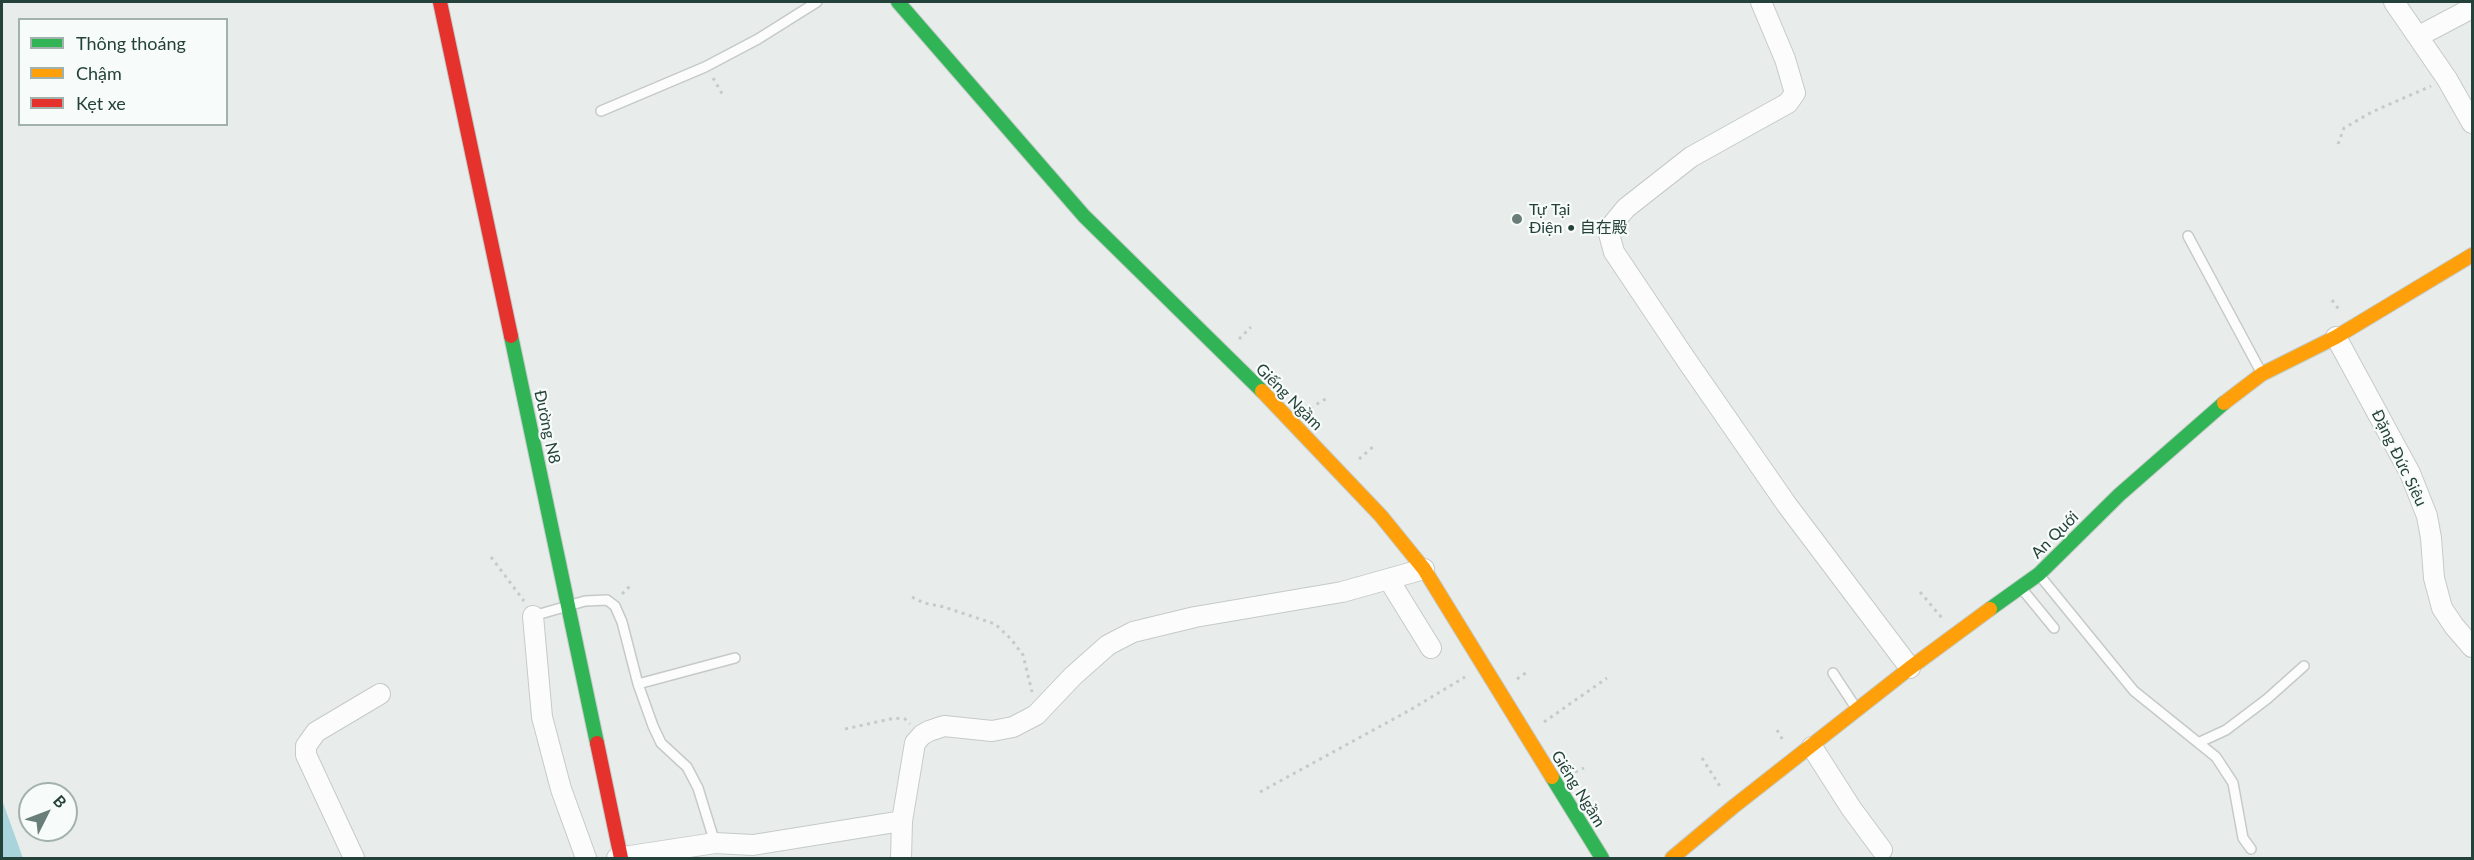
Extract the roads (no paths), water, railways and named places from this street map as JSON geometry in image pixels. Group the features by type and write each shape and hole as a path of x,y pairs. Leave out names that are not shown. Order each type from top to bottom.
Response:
{"street":[{"name":"Đường N8","path":"440,2 620,858"},
{"name":"Giếng Ngầm","path":"898,2 1084,216 1291,420 1381,516 1424,569 1602,858"},
{"path":"1761,2 1785,59 1795,93 1788,103 1690,157 1626,208 1608,230 1614,252 1685,358 1787,504 1910,668"},
{"path":"2394,2 2447,79 2472,123"},
{"path":"2419,36 2472,8"},
{"name":"An Quới","path":"1672,858 1910,668 2039,574 2136,480 2202,421 2262,374 2336,336 2472,255"},
{"name":"Đặng Đức Siêu","path":"2336,336 2410,473 2427,516 2434,578 2442,608 2471,643"},
{"path":"901,858 902,821 915,744 922,735 944,726 992,731 1013,727 1036,715 1073,676 1108,645 1133,632 1195,618 1342,592 1424,569"},
{"path":"1389,580 1431,648"},
{"path":"533,616 542,717 561,789 586,858"},
{"path":"354,858 306,755 306,746 316,732 380,694"},
{"path":"1812,747 1851,808 1882,850"},
{"path":"620,858 715,843 753,845 902,821"}],"lane":[{"path":"601,111 705,66 758,39 817,2"},
{"path":"2187,236 2262,374"},
{"path":"2039,574 2134,691 2216,757 2233,783 2243,838 2251,849"},
{"path":"2021,588 2054,628"},
{"path":"533,616 585,601 606,600 615,606 622,622 638,684 661,743 687,767 698,788 715,843"},
{"path":"638,684 735,658"},
{"path":"2200,742 2226,730 2267,699 2304,666"},
{"path":"1833,673 1857,710"}],"water":[{"path":"2,800 23,858 2,858"}],"place":[{"name":"Tự Tại Điện • 自在殿","path":"1517,219"}]}
